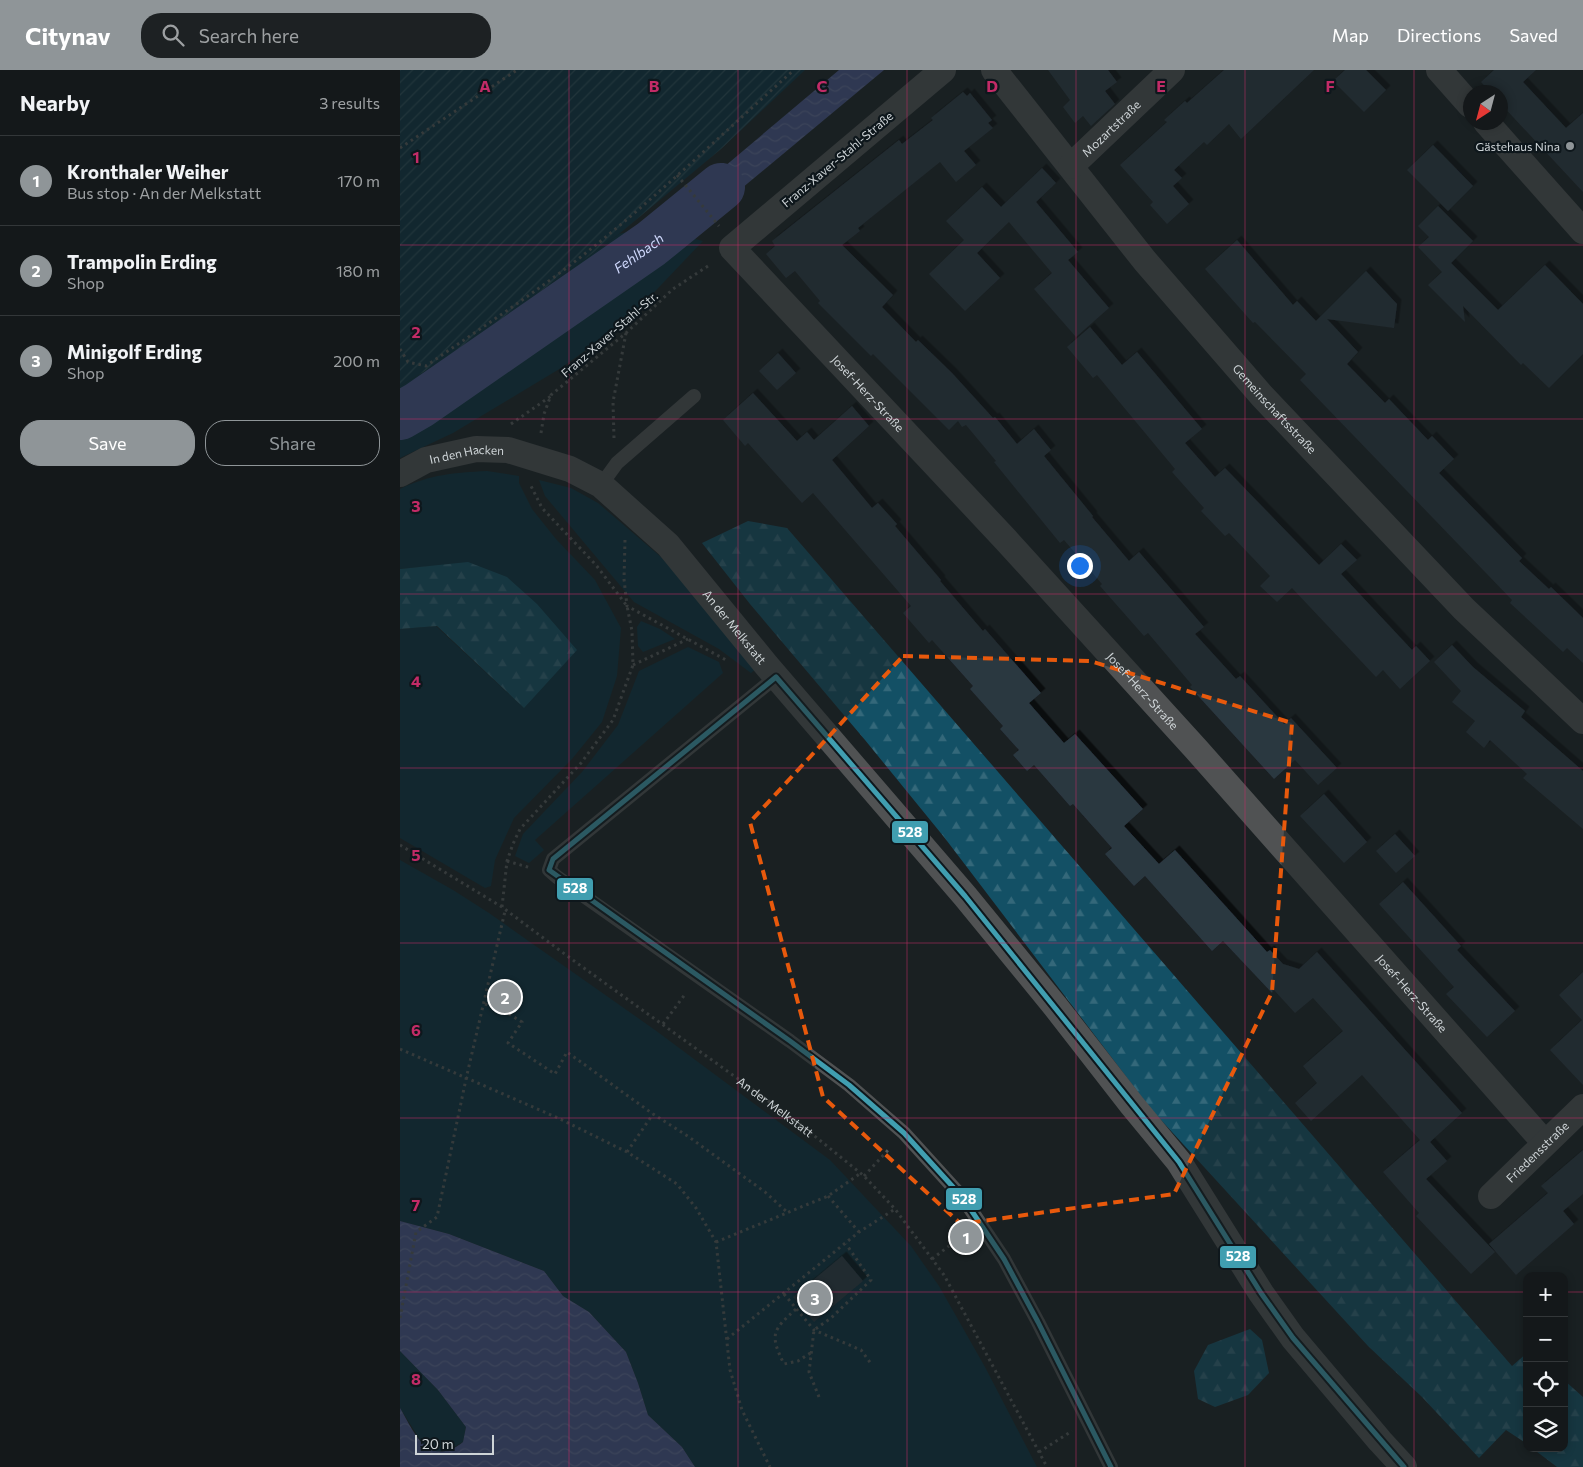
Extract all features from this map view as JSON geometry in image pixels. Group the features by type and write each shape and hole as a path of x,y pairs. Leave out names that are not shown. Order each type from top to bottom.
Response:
{"street":[{"name":"Franz-Xaver-Stahl-Straße","path":"726,237 943,70"},
{"name":"Gemeinschaftsstraße","path":"994,70 1145,261 1262,396 1464,609 1583,721"},
{"name":"Mozartstraße","path":"1071,166 1172,70"},
{"path":"1439,70 1463,98"},
{"path":"1493,130 1583,231"},
{"name":"Josef-Herz-Straße","path":"726,237 1196,749 1544,1143"},
{"name":"In den Hacken","path":"400,474 426,460 476,449 508,450 536,459"},
{"name":"An der Melkstatt","path":"536,459 570,469 600,485 668,545 776,677 965,896 1179,1162 1261,1293 1293,1338 1404,1467"},
{"name":"Friedensstraße","path":"1492,1196 1544,1143 1583,1107"}],"lane":[{"path":"600,485 617,463 694,396"},
{"path":"776,677 553,859 549,870 556,877 849,1085 904,1133 963,1198 1004,1259 1038,1322 1110,1467"}],"path":[{"path":"400,148 516,70"},
{"path":"400,349 408,362 426,366 582,256 794,70"},
{"path":"677,174 726,237"},
{"name":"Franz-Xaver-Stahl-Str.","path":"627,606 596,565 542,508 531,486 544,414 551,395 626,333 726,237"},
{"path":"627,606 725,658 731,664"},
{"path":"400,1318 416,1232 437,1217 466,1079 485,1004 504,909 508,861 512,844 520,829 581,763 613,720 633,665 632,631 627,606"},
{"path":"633,665 688,639"},
{"name":"An der Melkstatt","path":"400,845 504,909 806,1129 861,1173 895,1209 944,1275 1047,1467"},
{"path":"663,1024 699,977"},
{"path":"485,1004 522,1022 508,1042 555,1074 567,1052 653,1114 690,1137 750,1181 787,1212"},
{"path":"400,1049 558,1118 627,1152 677,1184 696,1208 716,1242 730,1370 742,1410 770,1467"},
{"path":"627,1152 653,1114"},
{"path":"864,1176 904,1133"},
{"path":"716,1242 828,1196 861,1173"},
{"path":"828,1196 860,1232"},
{"path":"726,1340 860,1232 895,1209"},
{"path":"819,1397 810,1372 814,1330 831,1318 871,1280 846,1244"},
{"path":"932,1259 949,1246"},
{"path":"784,1294 814,1330 861,1350 872,1365"},
{"path":"796,1308 780,1324 774,1337 778,1351 784,1364 798,1361 812,1352"},
{"path":"1038,1452 1087,1421"}],"highlighted area":[{"path":"903,656 1090,661 1292,723 1272,992 1174,1194 961,1224 823,1097 750,822"}],"shaded area":[{"path":"400,70 805,70 721,149 619,234 440,362 400,386"},
{"path":"647,227 703,241 642,305 611,332 561,368 453,433 400,458 400,386 440,362 619,234"},
{"path":"487,471 519,476 519,483 532,509 556,539 595,580 621,628 617,676 602,722 572,759 514,818 495,860 491,886 485,888 400,838 400,629 436,626 524,708 433,566 400,569 400,489 432,477"},
{"path":"539,480 571,488 598,503 661,557 758,667 751,673 719,649 634,602 545,496"},
{"path":"641,621 660,629 675,639 643,652 638,646 637,627"},
{"path":"688,647 719,662 723,673 535,840 544,850 529,863 515,856 523,834 582,772 618,725 639,671"},
{"path":"400,860 489,913 655,1030 830,1160 911,1246 939,1286 985,1367 1037,1467 695,1467 682,1447 648,1415 626,1352 589,1312 563,1296 544,1271 449,1234 400,1221"},
{"path":"400,1351 438,1390 466,1427 463,1442 449,1450 435,1452 424,1446 400,1408"}],"green space":[{"path":"748,521 787,528 1512,1366 1523,1356 1523,1441 1506,1430 1479,1458 1422,1397 1368,1346 1150,1108 944,837 750,604 702,543"},
{"path":"468,562 507,577 537,604 577,650 524,708 437,626 400,629 400,569"},
{"path":"1250,1329 1262,1340 1269,1373 1248,1395 1215,1407 1198,1399 1194,1371 1208,1345"},
{"path":"1568,1384 1583,1397 1583,1467 1557,1467 1537,1452 1568,1452"}],"water":[{"path":"839,70 884,70 688,233 655,225"},
{"path":"400,1221 449,1234 544,1271 563,1296 589,1312 626,1352 648,1415 682,1447 695,1467 400,1467 400,1408 413,1432 432,1450 440,1452 458,1446 463,1442 466,1427 438,1390 400,1351"}],"building":[{"path":"1048,70 1108,70 1117,82 1105,91 1115,104 1091,126 1083,116 1075,123 1063,107 1070,100"},
{"path":"1224,70 1314,70 1241,139 1229,124 1207,145 1204,142 1174,170 1182,178 1173,186 1189,204 1167,224 1150,205 1153,202 1120,165 1167,122 1164,120 1185,101 1187,103"},
{"path":"1345,70 1366,70 1386,90 1364,112 1333,81"},
{"path":"1494,70 1536,70 1523,82 1566,128 1583,113 1583,192 1508,112 1508,85 1484,85 1481,82"},
{"path":"963,92 967,96 970,93 992,120 988,123 993,128 964,151 976,165 956,182 940,162 858,228 860,231 842,245 893,295 882,307 916,342 918,340 952,373 993,418 995,417 1017,444 1034,429 1051,450 1044,456 1129,561 1139,552 1204,627 1195,634 1236,679 1240,676 1284,724 1291,718 1337,768 1318,785 1295,760 1274,779 1190,687 1192,685 1148,633 1144,636 1100,586 1102,584 1064,540 1060,543 966,425 962,427 958,421 949,430 873,354 871,356 818,303 820,301 795,271 786,278 766,254 775,246 772,241 899,140 902,144 933,120 931,118"},
{"path":"1433,145 1473,186 1448,211 1407,170"},
{"path":"1042,168 1056,183 1036,202 1078,252 1068,260 1109,308 1076,337 1034,289 1052,273 1009,222 977,253 1000,278 965,311 929,274 964,240 946,221 982,187 1001,207"},
{"path":"1438,206 1473,241 1451,263 1498,310 1545,265 1583,304 1583,354 1549,388 1523,363 1521,365 1463,306 1465,322 1428,285 1442,272 1418,247 1429,237 1418,226"},
{"path":"1237,240 1293,305 1297,301 1316,321 1366,271 1397,304 1394,328 1327,319 1358,352 1347,364 1385,403 1389,399 1428,440 1432,436 1454,459 1439,473 1522,558 1519,561 1549,589 1551,587 1583,618 1583,663 1567,648 1563,652 1510,603 1512,600 1300,380 1306,374 1255,322 1253,323 1205,269"},
{"path":"1090,327 1122,365 1137,352 1202,429 1185,443 1215,477 1225,468 1319,565 1341,544 1357,560 1341,574 1412,650 1416,646 1430,661 1400,689 1383,670 1376,677 1292,588 1277,602 1260,586 1270,576 1229,533 1225,536 1201,511 1204,508 1172,472 1175,469 1097,375 1093,378 1067,347"},
{"path":"778,353 796,373 777,390 759,371"},
{"path":"753,393 797,441 807,432 814,440 852,406 869,426 832,460 872,508 878,503 897,524 895,526 940,581 983,631 985,629 1041,693 1029,703 1064,743 1075,734 1143,809 1124,826 1159,864 1175,850 1267,952 1270,950 1283,964 1299,969 1317,952 1462,1113 1430,1142 1447,1161 1426,1179 1495,1252 1471,1274 1416,1216 1419,1213 1383,1172 1420,1140 1362,1075 1311,1121 1295,1103 1317,1083 1303,1066 1343,1031 1313,998 1295,1013 1274,990 1272,993 1223,941 1212,951 1145,876 1134,886 1105,854 1112,848 1073,804 1070,806 1034,765 1027,771 1013,755 1019,750 1000,729 1003,726 970,689 973,686 932,640 929,643 903,613 911,606 813,493 802,503 748,443 745,446 723,420"},
{"path":"1452,645 1473,667 1525,711 1521,717 1583,771 1583,829 1523,778 1527,774 1490,740 1484,748 1466,732 1475,721 1452,702 1461,691 1434,662"},
{"path":"1324,794 1367,842 1344,863 1300,816"},
{"path":"1395,834 1415,856 1396,873 1376,851"},
{"path":"1403,882 1461,946 1457,950 1515,1011 1487,1037 1446,994 1454,987 1379,904"},
{"path":"1583,972 1583,1085 1550,1050 1582,1020 1559,995"},
{"path":"1583,1150 1583,1194 1563,1211 1574,1224 1516,1275 1489,1244 1548,1193 1541,1186"},
{"path":"842,1256 863,1281 814,1322 793,1297"}],"waterway":[{"name":"Fehlbach","path":"400,416 419,405 651,244 721,187"}],"transit line":[{"name":"528","path":"1111,1467 1004,1259 963,1198 904,1133 849,1085 790,1041 549,870 553,859 776,677 965,896 1179,1162 1261,1293 1293,1338 1404,1467"}],"place":[{"name":"Gästehaus Nina","path":"1570,146"},
{"name":"Trampolin Erding","path":"505,997"},
{"name":"Kronthaler Weiher","path":"966,1237"},
{"name":"Minigolf Erding","path":"815,1298"}]}
